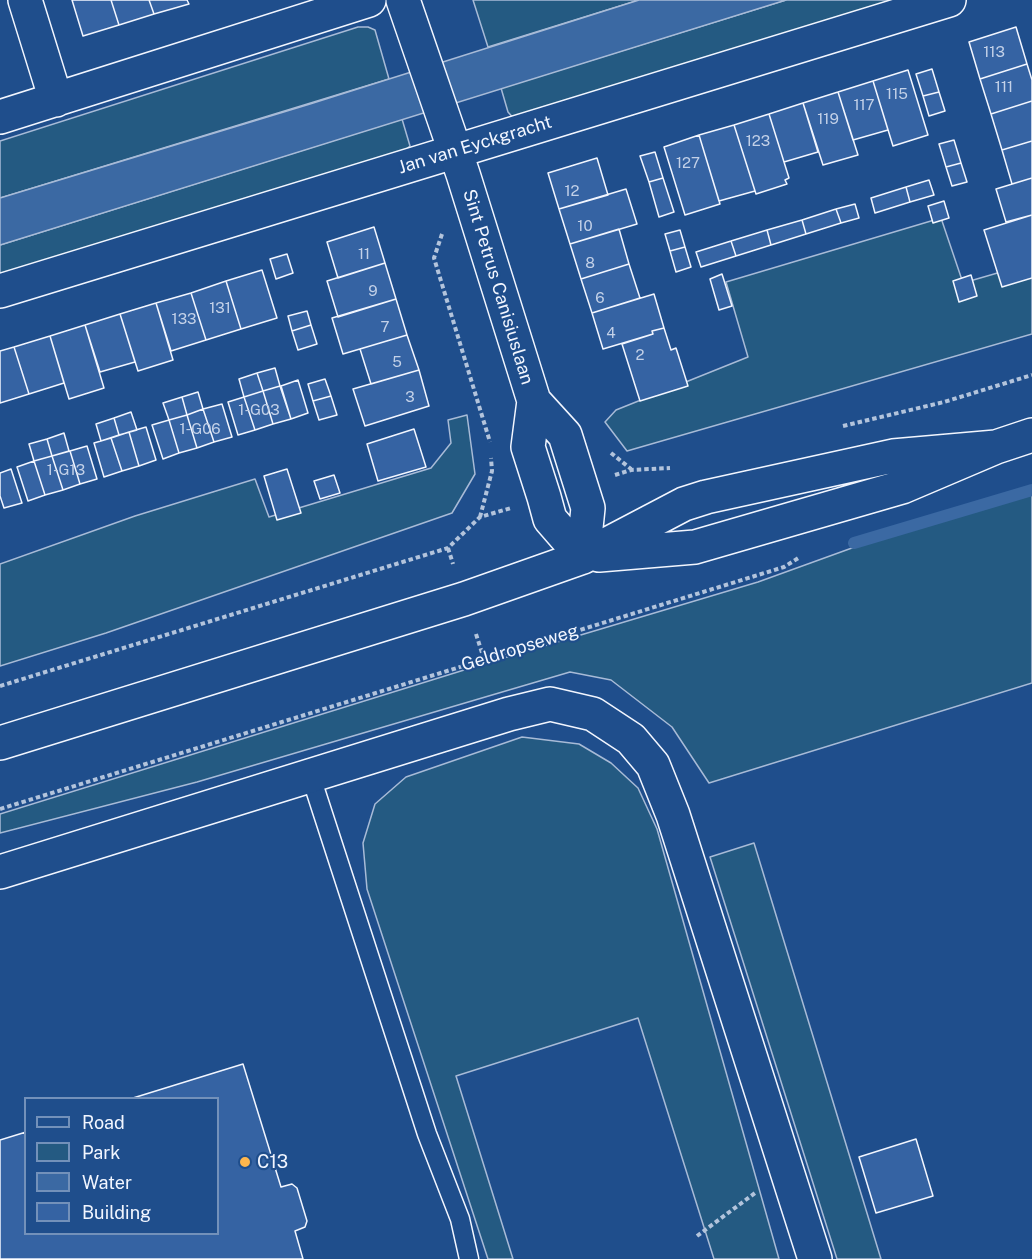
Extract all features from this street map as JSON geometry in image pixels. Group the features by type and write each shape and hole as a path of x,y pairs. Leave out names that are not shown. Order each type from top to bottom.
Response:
{"street":[{"path":"25,0 56,100"},
{"path":"0,117 369,0"},
{"name":"Sint Petrus Canisiuslaan","path":"403,0 534,401 528,447 550,519 583,557"},
{"name":"Jan van Eyckgracht","path":"0,291 449,137 950,0"},
{"path":"583,557 695,547 902,487 996,447 1032,435"},
{"path":"0,743 434,609 583,557 684,504 706,497 893,456 996,447"},
{"path":"0,872 509,714 550,704 593,714 630,739 653,765 673,815 815,1259"}],"lane":[{"path":"311,777 427,1134 460,1218 469,1259"}],"path":[{"name":"Sint Petrus Canisiuslaan","path":"445,226 434,258 489,438 492,471 480,517"},
{"path":"0,686 448,548"},
{"name":"Geldropseweg","path":"0,809 784,567 804,555"},
{"path":"697,1236 787,1169"}],"green space":[{"path":"473,0 639,0 488,47"},
{"path":"786,0 907,0 515,120 508,112 501,88"},
{"path":"358,27 375,30 389,79 0,198 0,141"},
{"path":"402,119 410,146 403,152 0,281 0,245"},
{"path":"941,218 963,283 1032,263 1032,334 627,451 605,422 616,410 748,357 726,282"},
{"path":"467,415 475,474 452,513 106,633 0,666 0,564 135,516 255,479 269,517 431,468 451,443 448,420"},
{"path":"1032,492 1032,683 709,783 672,727 611,680 570,672 197,782 0,833 0,814 477,666 758,582 863,544"},
{"path":"522,737 579,744 611,763 638,788 657,829 779,1259 714,1259 638,1018 456,1076 513,1259 488,1259 367,889 363,843 375,804 406,777"},
{"path":"754,843 881,1259 837,1259 710,857"}],"water":[{"path":"639,0 786,0 0,245 0,198 310,104"}],"building":[{"path":"72,0 111,0 119,25 83,36"},
{"path":"111,0 149,0 154,14 119,25"},
{"path":"149,0 187,0 189,4 154,14"},
{"path":"1016,27 1027,64 980,79 969,42"},
{"path":"1027,64 1032,80 1032,101 991,114 980,79"},
{"path":"932,69 939,92 923,96 916,74"},
{"path":"908,70 928,135 893,146 873,81"},
{"path":"873,81 888,130 853,140 838,92"},
{"path":"838,92 858,155 823,165 803,103"},
{"path":"939,92 945,111 929,116 923,96"},
{"path":"1032,101 1032,141 1002,150 991,114"},
{"path":"803,103 818,152 784,162 769,114"},
{"path":"769,114 789,178 785,180 787,184 756,194 734,125"},
{"path":"734,125 755,191 719,201 699,135"},
{"path":"699,135 720,204 685,215 664,147"},
{"path":"954,140 961,163 946,167 939,144"},
{"path":"1032,141 1032,178 1012,184 1002,150"},
{"path":"655,152 663,178 649,182 640,156"},
{"path":"597,158 608,195 559,209 548,173"},
{"path":"961,163 967,182 952,186 946,167"},
{"path":"663,178 674,212 659,217 649,182"},
{"path":"1032,178 1032,215 1006,222 996,189"},
{"path":"929,180 934,195 910,202 906,187"},
{"path":"906,187 910,202 875,213 871,198"},
{"path":"626,189 637,224 570,244 559,209"},
{"path":"944,201 949,218 933,223 928,206"},
{"path":"855,204 859,218 841,223 836,209"},
{"path":"836,209 841,223 806,234 802,220"},
{"path":"1032,215 1032,278 1002,287 984,230"},
{"path":"802,220 806,234 771,245 767,230"},
{"path":"374,227 385,263 338,278 327,242"},
{"path":"619,229 629,264 581,279 570,244"},
{"path":"680,230 685,247 670,251 665,234"},
{"path":"767,230 771,245 736,256 731,241"},
{"path":"731,241 736,256 701,267 696,252"},
{"path":"685,247 691,267 676,272 670,251"},
{"path":"287,254 293,273 276,279 270,259"},
{"path":"385,263 396,299 338,317 327,281"},
{"path":"629,264 640,298 592,313 581,279"},
{"path":"262,270 277,318 241,329 226,281"},
{"path":"722,274 732,306 719,310 710,279"},
{"path":"971,275 977,296 959,302 953,281"},
{"path":"226,281 241,329 206,340 191,293"},
{"path":"191,293 206,340 171,351 156,303"},
{"path":"654,294 664,328 652,331 653,334 603,349 592,313"},
{"path":"396,299 407,335 343,354 332,318"},
{"path":"156,303 173,360 138,371 120,314"},
{"path":"307,311 311,325 292,331 288,316"},
{"path":"120,314 135,362 100,372 85,325"},
{"path":"85,325 104,388 69,399 50,336"},
{"path":"311,325 317,344 298,350 292,331"},
{"path":"664,328 671,350 676,348 688,386 640,401 622,344"},
{"path":"407,335 419,370 371,384 360,349"},
{"path":"50,336 64,383 29,394 14,347"},
{"path":"14,347 29,394 0,403 0,351"},
{"path":"275,368 280,386 263,391 257,373"},
{"path":"419,370 429,406 365,426 353,389"},
{"path":"257,373 263,391 244,397 239,379"},
{"path":"325,379 331,396 313,401 308,384"},
{"path":"298,380 308,413 291,419 281,386"},
{"path":"280,386 291,419 273,424 263,391"},
{"path":"263,391 273,424 255,430 244,397"},
{"path":"198,392 203,409 187,415 182,397"},
{"path":"331,396 337,415 319,420 313,401"},
{"path":"182,397 187,415 169,420 163,403"},
{"path":"244,397 255,430 238,435 228,402"},
{"path":"222,404 232,437 214,442 203,409"},
{"path":"203,409 214,442 197,448 187,415"},
{"path":"131,412 137,430 119,435 114,418"},
{"path":"187,415 197,448 179,453 169,420"},
{"path":"114,418 119,435 101,441 96,424"},
{"path":"169,420 179,453 163,459 152,425"},
{"path":"146,427 156,460 139,466 129,432"},
{"path":"414,429 426,467 378,481 367,444"},
{"path":"129,432 139,466 122,471 111,438"},
{"path":"64,433 69,451 52,456 47,439"},
{"path":"111,438 122,471 104,477 94,443"},
{"path":"47,439 52,456 34,461 29,444"},
{"path":"87,446 97,479 80,484 70,451"},
{"path":"70,451 80,484 63,490 52,456"},
{"path":"52,456 63,490 45,495 34,461"},
{"path":"34,461 45,495 28,501 17,467"},
{"path":"11,469 22,503 4,508 0,496 0,473"},
{"path":"287,469 301,513 277,520 264,476"},
{"path":"334,475 340,493 320,499 314,481"},
{"name":"C13","path":"243,1064 281,1187 292,1184 297,1188 307,1221 305,1227 295,1231 303,1259 0,1259 0,1140 24,1133 24,1235 219,1235 219,1097 136,1097"},
{"path":"916,1139 933,1196 876,1213 859,1157"}],"waterway":[{"path":"854,543 1032,490"}],"place":[{"name":"C13","path":"245,1162"}]}
